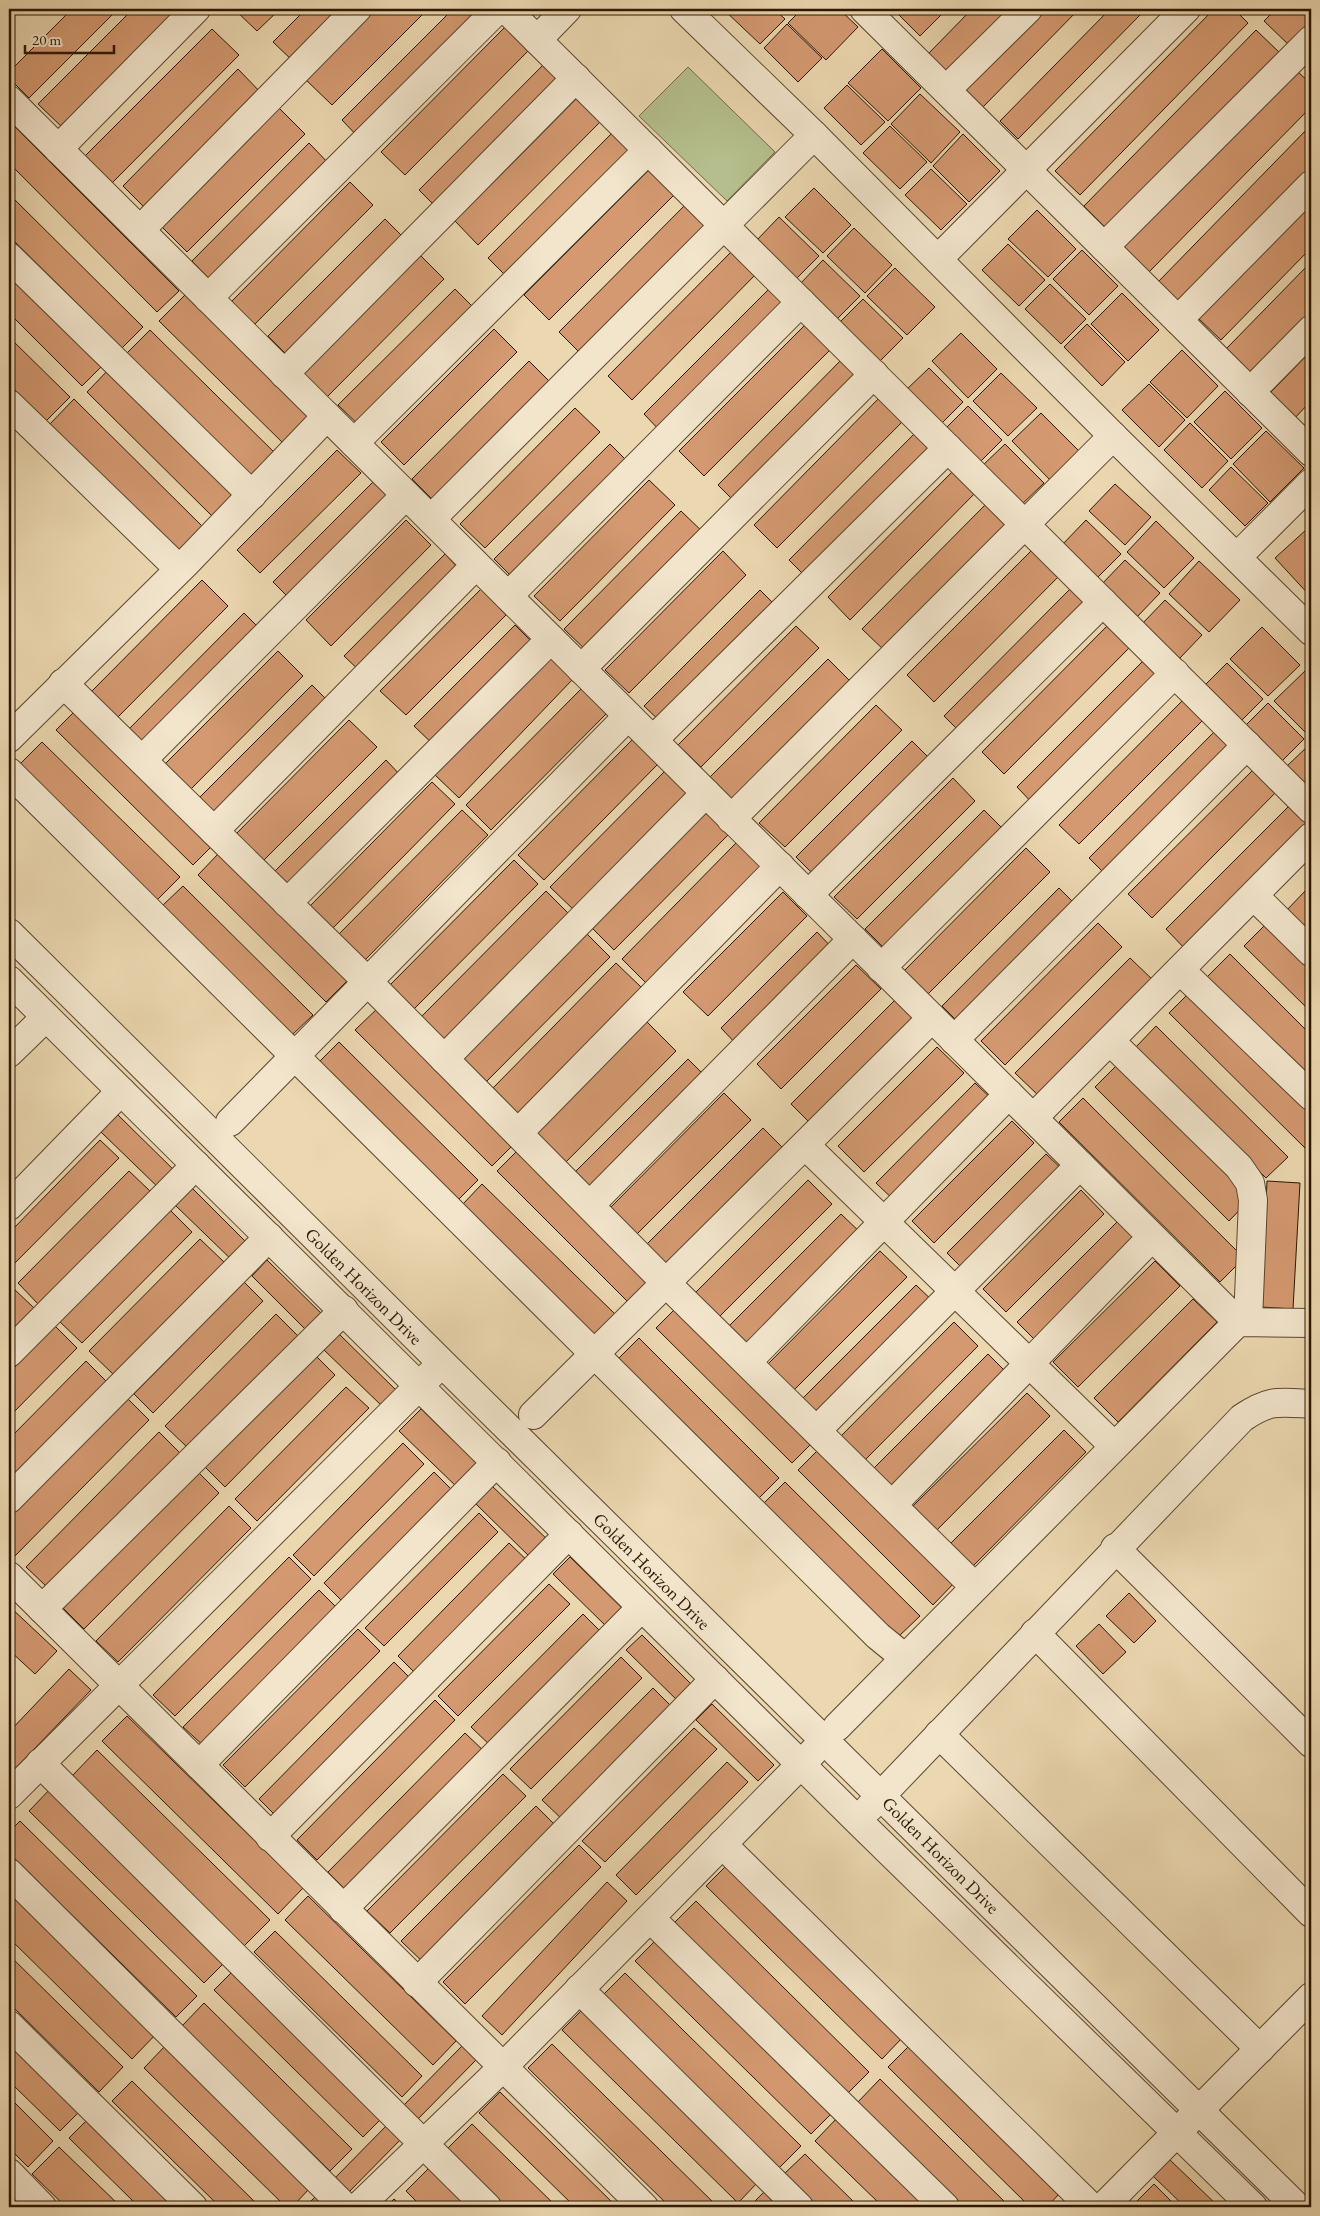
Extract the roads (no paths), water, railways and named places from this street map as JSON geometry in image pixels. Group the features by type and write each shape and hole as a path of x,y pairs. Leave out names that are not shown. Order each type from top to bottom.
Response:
{"street":[{"path":"58,149 196,9"},
{"path":"140,230 358,9"},
{"path":"208,298 498,9"},
{"path":"506,9 1311,809"},
{"path":"538,40 567,9"},
{"path":"684,9 814,135 1113,436 1311,631"},
{"path":"946,90 1028,9"},
{"path":"938,259 1186,9"},
{"path":"876,13 946,90 1311,452"},
{"path":"1104,247 1311,40"},
{"path":"284,374 576,78"},
{"path":"9,100 1152,1237 1243,1322 1311,1324"},
{"path":"431,520 814,135"},
{"path":"354,442 648,150"},
{"path":"1178,320 1311,185"},
{"path":"9,257 252,495"},
{"path":"508,596 801,302"},
{"path":"1250,392 1311,330"},
{"path":"581,669 874,374"},
{"path":"9,404 179,569"},
{"path":"9,738 179,569 327,416"},
{"path":"732,819 1113,436"},
{"path":"652,740 948,448"},
{"path":"1237,557 1311,483"},
{"path":"142,760 406,495"},
{"path":"214,831 476,564"},
{"path":"808,895 1103,602"},
{"path":"287,903 551,639"},
{"path":"881,968 1175,673"},
{"path":"63,683 368,981 666,1282 975,1587"},
{"path":"230,1122 628,716"},
{"path":"954,1040 1247,745"},
{"path":"9,772 295,1055 594,1356 878,1636 905,1658"},
{"path":"444,1058 706,793"},
{"path":"1033,1118 1311,837"},
{"path":"518,1133 780,866"},
{"path":"1254,896 1311,952"},
{"name":"Golden Horizon Drive","path":"9,933 442,1363 831,1733 881,1796 1297,2207"},
{"path":"590,1205 853,939"},
{"path":"1180,970 1311,1096"},
{"name":"Golden Horizon Drive","path":"9,980 420,1385 857,1820 1253,2207"},
{"path":"9,1053 46,1016"},
{"path":"533,1416 932,1018"},
{"path":"358,2207 502,2068 1114,1446 1243,1322 1253,1200 1250,1183 1240,1167 1110,1041"},
{"path":"9,1206 121,1091"},
{"path":"747,1362 1009,1094"},
{"path":"805,1145 1114,1446"},
{"path":"9,1353 196,1165"},
{"path":"817,1430 1080,1166"},
{"path":"9,1499 269,1237"},
{"path":"892,1505 1152,1237"},
{"path":"42,1609 344,1310"},
{"path":"9,1795 442,1363"},
{"path":"857,1820 1115,1548 1242,1418 1259,1406 1277,1402 1311,1404"},
{"path":"199,1765 497,1462"},
{"path":"270,1837 569,1534"},
{"path":"1115,1548 1311,1743"},
{"path":"9,1576 644,2207"},
{"path":"343,1909 642,1606"},
{"path":"1034,1634 1311,1913"},
{"path":"417,1983 716,1679"},
{"path":"939,1734 1260,2049"},
{"path":"40,1763 487,2207"},
{"path":"722,1844 1091,2207"},
{"path":"9,1873 345,2207"},
{"path":"650,1918 945,2207"},
{"path":"579,1989 799,2207"},
{"path":"1103,2207 1311,1997"},
{"path":"9,2025 193,2207"},
{"path":"9,2173 42,2207"}]}
